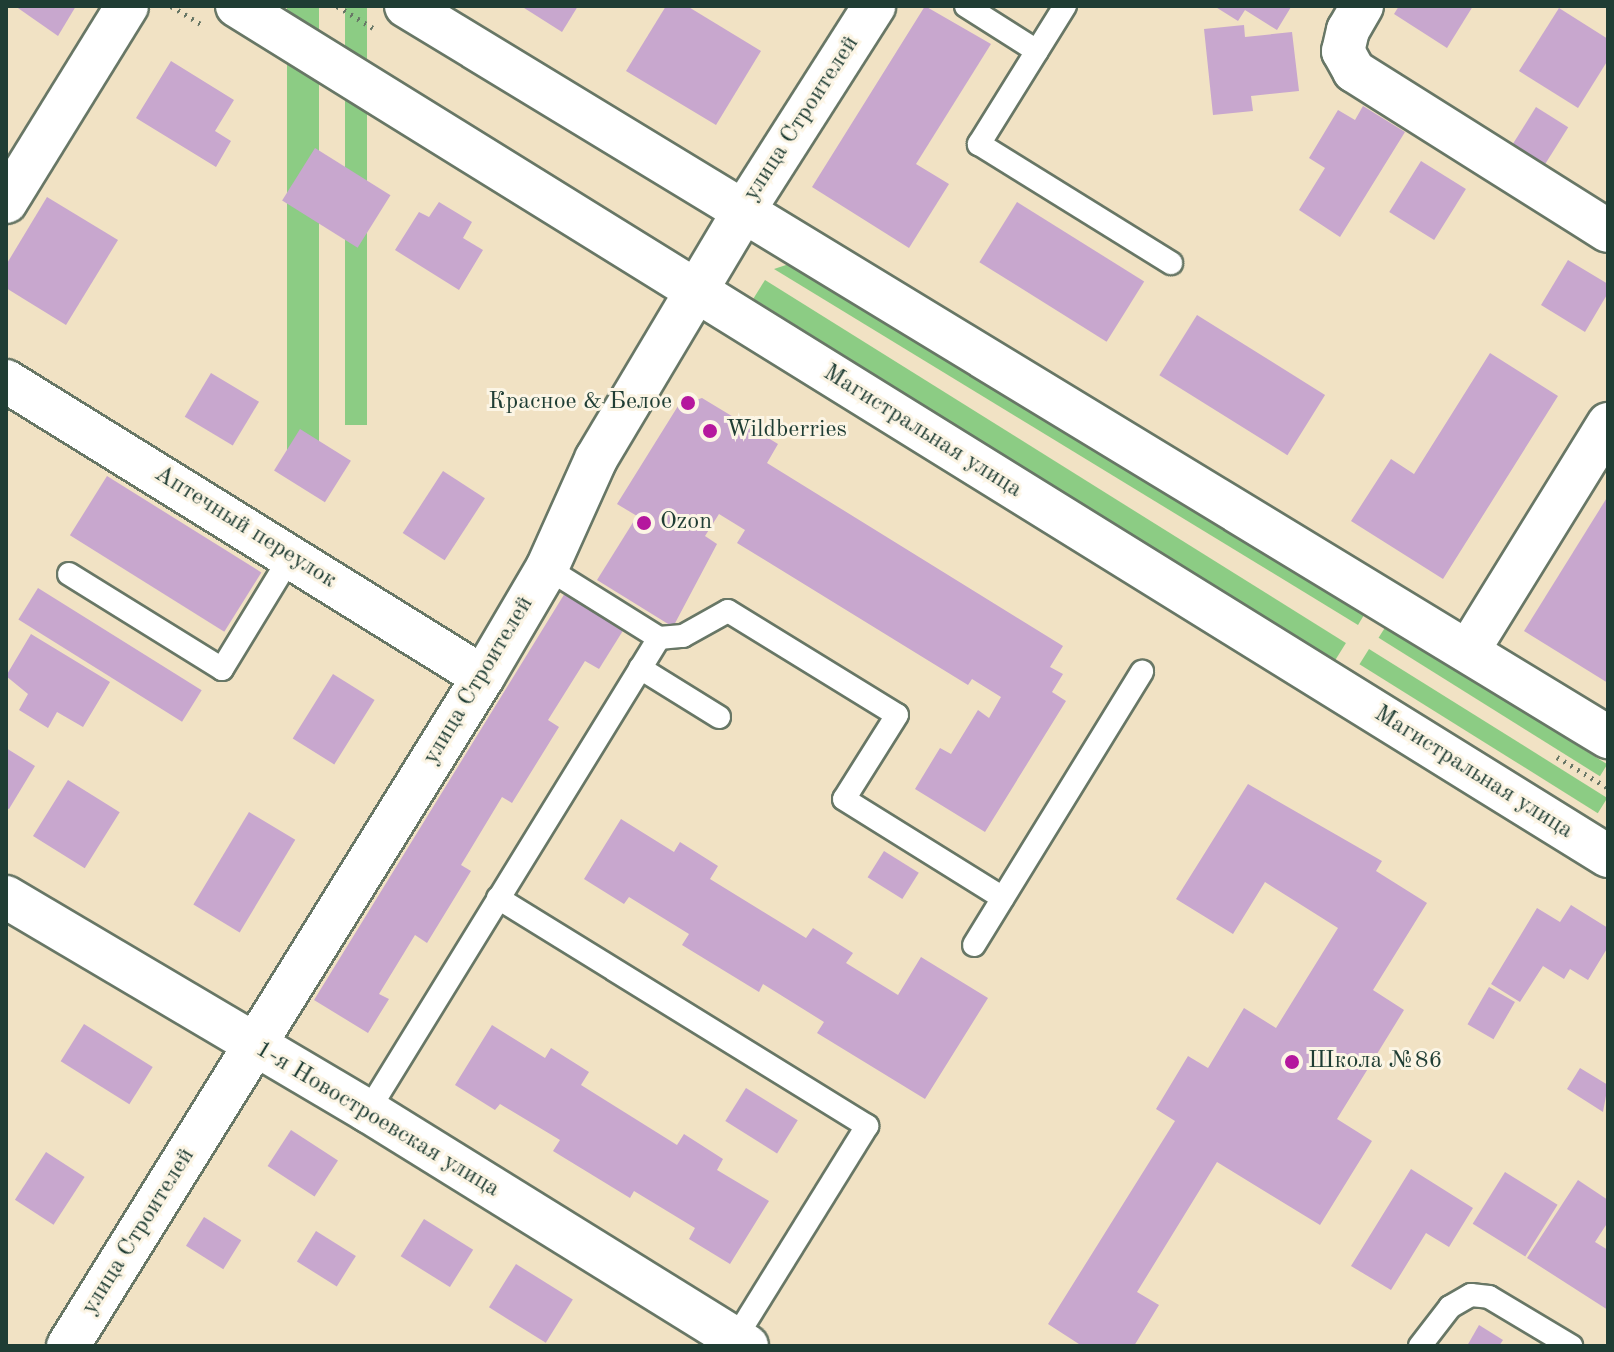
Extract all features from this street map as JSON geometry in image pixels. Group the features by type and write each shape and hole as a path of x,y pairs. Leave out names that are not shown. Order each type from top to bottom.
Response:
{"street":[{"path":"6,202 127,6"},
{"name":"Магистральная улица","path":"237,6 1608,856"},
{"path":"406,6 1608,737"},
{"name":"улица Строителей","path":"68,1346 483,677 547,568 596,459 743,212 874,6"},
{"path":"1355,18 1343,51 1354,71 1608,231"},
{"name":"Аптечный переулок","path":"6,381 483,677"},
{"path":"1468,651 1608,424"},
{"name":"1-я Новостроевская улица","path":"6,897 368,1111 741,1342"}],"lane":[{"path":"966,6 1037,51"},
{"path":"1065,6 979,144 1171,263"},
{"path":"69,574 222,669 291,556"},
{"path":"547,568 659,638 683,636 728,611 897,715 844,799 1003,898"},
{"path":"368,1111 659,638"},
{"path":"640,668 719,717"},
{"path":"974,945 1142,672"},
{"path":"498,898 867,1126 741,1342"},
{"path":"1420,1346 1450,1307 1471,1295 1489,1297 1571,1346"}],"green space":[{"path":"287,6 319,6 319,453 287,453"},
{"path":"345,6 367,6 367,425 345,425"},
{"path":"792,263 1364,615 1358,625 774,269"},
{"path":"765,280 1346,643 1334,662 753,299"},
{"path":"1386,626 1607,764 1600,776 1379,638"},
{"path":"1369,649 1607,798 1598,813 1359,664"}],"building":[{"path":"15,6 76,6 58,36"},
{"path":"521,6 578,6 562,32"},
{"path":"666,6 687,6 761,51 716,125 626,71"},
{"path":"925,6 991,44 916,164 949,184 909,248 812,187"},
{"path":"1214,6 1291,7 1277,30 1245,10 1238,21"},
{"path":"1399,6 1473,6 1447,48 1394,14"},
{"path":"1559,8 1608,39 1608,60 1578,108 1519,71"},
{"path":"1244,25 1245,37 1292,32 1299,91 1251,96 1253,111 1213,115 1204,29"},
{"path":"171,61 234,100 215,131 231,141 216,167 136,118"},
{"path":"1363,106 1405,132 1340,237 1299,210 1325,168 1309,158 1338,110 1355,120"},
{"path":"1536,107 1568,127 1545,164 1513,144"},
{"path":"315,148 390,195 358,248 282,201"},
{"path":"1421,161 1466,189 1434,240 1389,212"},
{"path":"47,197 118,240 66,325 6,288 6,265"},
{"path":"439,202 472,222 463,238 483,250 459,290 395,250 419,212 429,217"},
{"path":"1017,202 1144,281 1107,342 979,262"},
{"path":"1568,260 1608,284 1608,293 1585,332 1541,305"},
{"path":"1197,315 1325,395 1287,455 1159,375"},
{"path":"1490,353 1558,396 1443,579 1351,521 1391,459 1414,474"},
{"path":"211,373 259,402 233,446 185,417"},
{"path":"702,398 778,444 767,463 1063,646 1050,667 1063,674 1052,692 1066,701 985,832 915,789 940,748 951,754 978,710 989,718 1001,697 972,679 968,685 737,543 745,530 719,514 705,536 717,544 673,627 597,580 637,516 617,504 678,406"},
{"path":"300,429 351,461 325,502 274,471"},
{"path":"443,471 485,498 445,560 403,533"},
{"path":"107,476 261,572 224,632 70,535"},
{"path":"1608,496 1608,683 1524,631"},
{"path":"38,588 202,690 182,722 18,619"},
{"path":"565,593 624,629 599,669 585,661 548,720 559,727 512,803 502,797 461,865 471,871 427,943 415,935 379,994 389,999 368,1033 314,1000"},
{"path":"31,634 110,682 83,727 57,712 48,728 19,710 28,694 6,676"},
{"path":"333,674 375,700 334,764 293,738"},
{"path":"6,748 35,766 9,809 6,808"},
{"path":"68,780 120,812 85,868 33,836"},
{"name":"Школа №86","path":"1248,784 1382,861 1376,871 1427,903 1373,990 1404,1010 1337,1119 1372,1141 1320,1225 1217,1162 1137,1292 1159,1305 1134,1346 1082,1346 1048,1324 1175,1121 1156,1109 1188,1056 1208,1068 1244,1008 1276,1028 1338,928 1265,882 1233,934 1176,899"},
{"path":"249,812 295,840 240,932 193,905"},
{"path":"621,819 674,852 680,842 718,866 710,879 806,938 813,928 853,953 846,963 898,995 921,957 988,998 925,1099 817,1033 824,1022 763,984 759,992 682,945 689,934 629,897 624,904 584,879"},
{"path":"884,851 919,873 902,899 868,877"},
{"path":"1571,905 1608,928 1608,947 1588,980 1570,969 1564,979 1543,966 1520,1002 1491,984 1537,908 1560,922"},
{"path":"1489,987 1515,1002 1493,1039 1468,1024"},
{"path":"84,1024 153,1067 129,1104 61,1061"},
{"path":"492,1025 545,1058 551,1048 589,1072 581,1085 677,1145 684,1134 723,1159 717,1170 769,1201 730,1264 689,1239 695,1228 634,1191 630,1198 553,1151 560,1140 500,1104 495,1110 455,1085"},
{"path":"1580,1068 1608,1085 1603,1112 1567,1089"},
{"path":"746,1088 798,1120 777,1153 725,1121"},
{"path":"291,1130 338,1160 315,1197 268,1166"},
{"path":"46,1152 85,1177 54,1225 15,1200"},
{"path":"1411,1169 1473,1208 1449,1247 1426,1233 1391,1290 1351,1266"},
{"path":"1505,1172 1558,1205 1525,1257 1473,1224"},
{"path":"1578,1180 1608,1200 1608,1222 1595,1242 1608,1250 1608,1310 1527,1258"},
{"path":"204,1217 241,1240 223,1269 186,1246"},
{"path":"424,1219 473,1250 450,1287 401,1256"},
{"path":"316,1231 356,1256 337,1286 297,1262"},
{"path":"516,1264 573,1300 546,1343 489,1307"},
{"path":"1479,1325 1503,1340 1499,1346 1467,1346"}],"place":[{"name":"Красное & Белое","path":"688,403"},
{"name":"Wildberries","path":"710,431"},
{"name":"Ozon","path":"644,523"},
{"name":"Школа №86","path":"1292,1062"}]}
